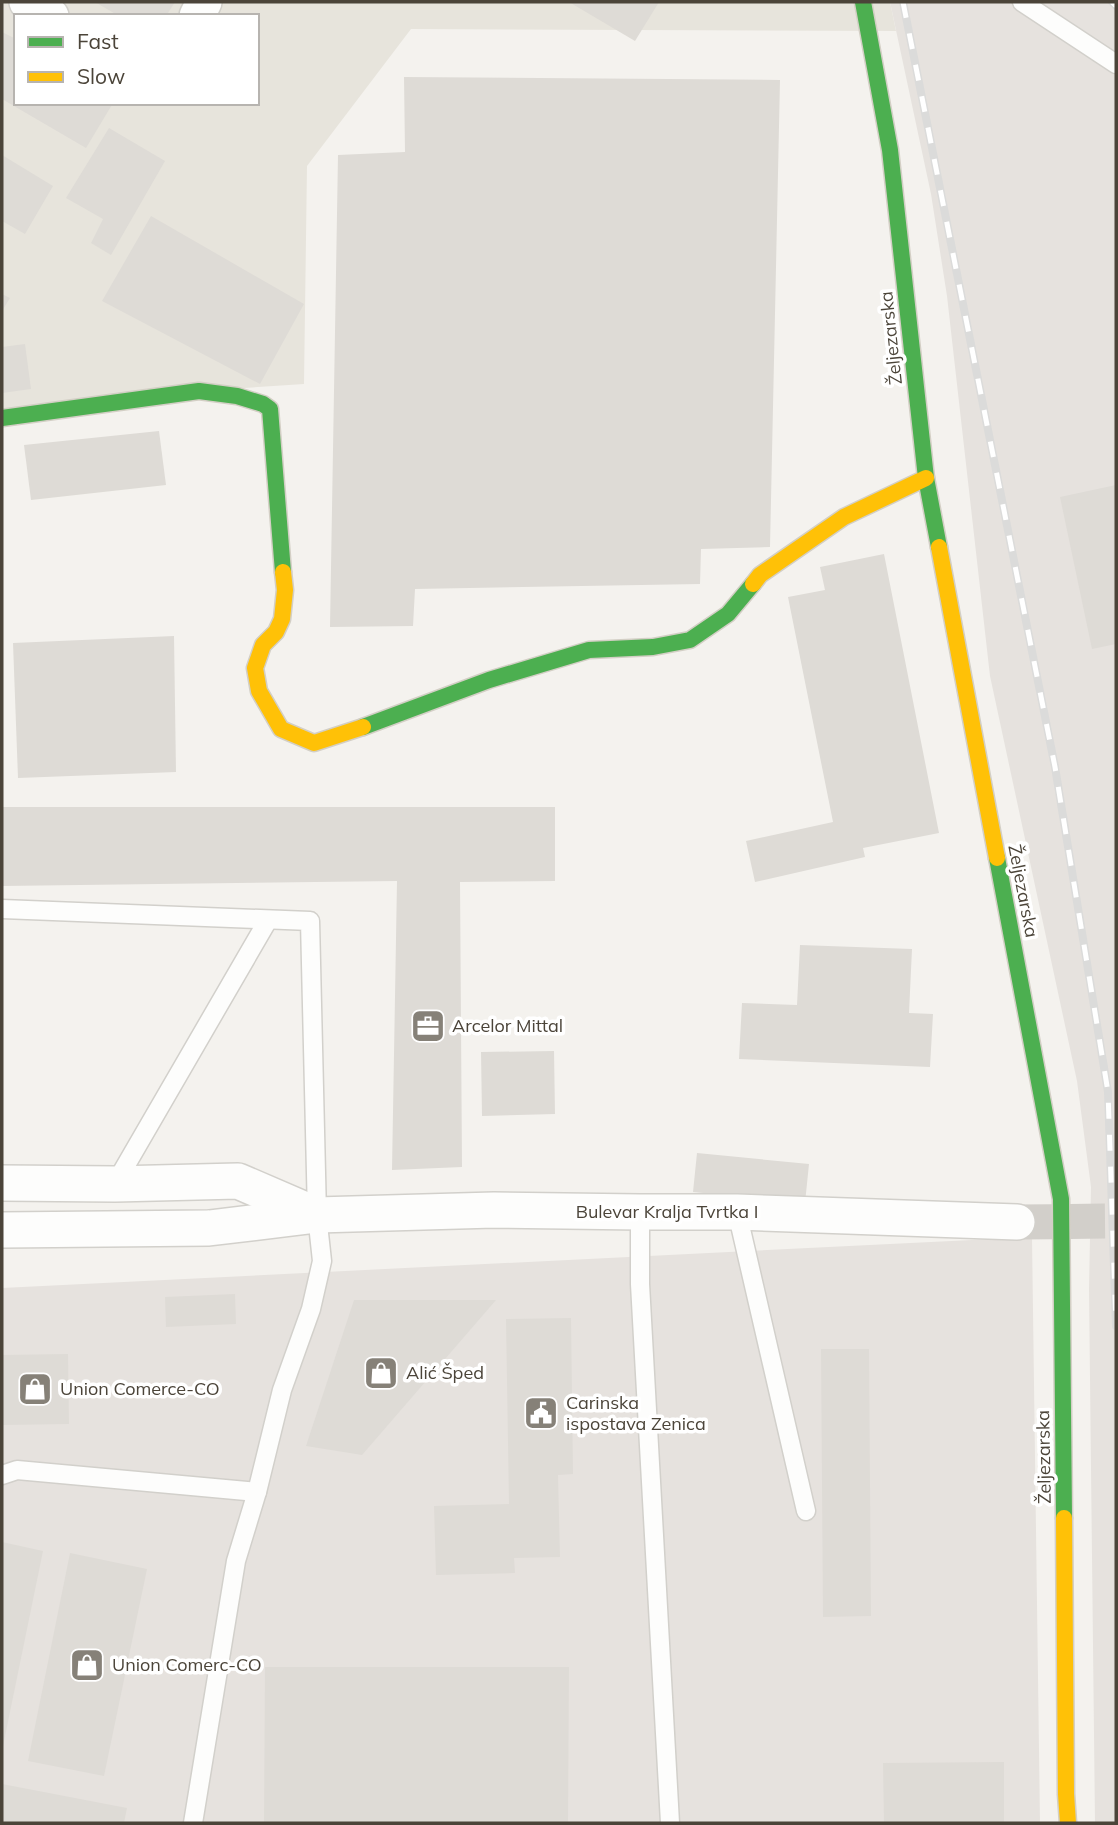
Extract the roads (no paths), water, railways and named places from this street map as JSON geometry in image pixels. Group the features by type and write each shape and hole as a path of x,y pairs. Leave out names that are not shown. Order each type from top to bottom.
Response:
{"street":[{"path":"27,2 48,14"},
{"name":"Željezarska","path":"863,2 890,150 926,478 1060,1199 1068,1823"},
{"path":"2,418 199,391 237,396 270,409 285,590 282,619 276,632 263,645 255,668 259,691 281,729 314,743 489,680 589,650 653,647 690,640 728,614 760,575 844,517 926,478"},
{"name":"Bulevar Kralja Tvrtka I","path":"2,1183 238,1181 317,1214"},
{"name":"Bulevar Kralja Tvrtka I","path":"2,1230 209,1228 317,1214 494,1210 737,1212 1017,1222"}],"lane":[{"path":"1022,2 1116,64"},
{"path":"2,909 310,921 317,1214 322,1261 311,1309 282,1390 257,1492 236,1561 193,1823"},
{"path":"115,1184 268,920"},
{"path":"640,1212 640,1284 670,1823"},
{"path":"737,1212 806,1511"},
{"path":"2,1475 17,1470 257,1492"}],"tunnel":[{"path":"1017,1222 1116,1221"}],"railway":[{"path":"903,2 1055,767 1108,1092 1116,1326"},
{"path":"1112,2 1116,6"}],"place":[{"name":"Arcelor Mittal","path":"428,1026"},
{"name":"Alić Šped","path":"381,1373"},
{"name":"Union Comerce-CO","path":"35,1389"},
{"name":"Carinska ispostava Zenica","path":"541,1413"},
{"name":"Union Comerc-CO","path":"87,1665"}]}
